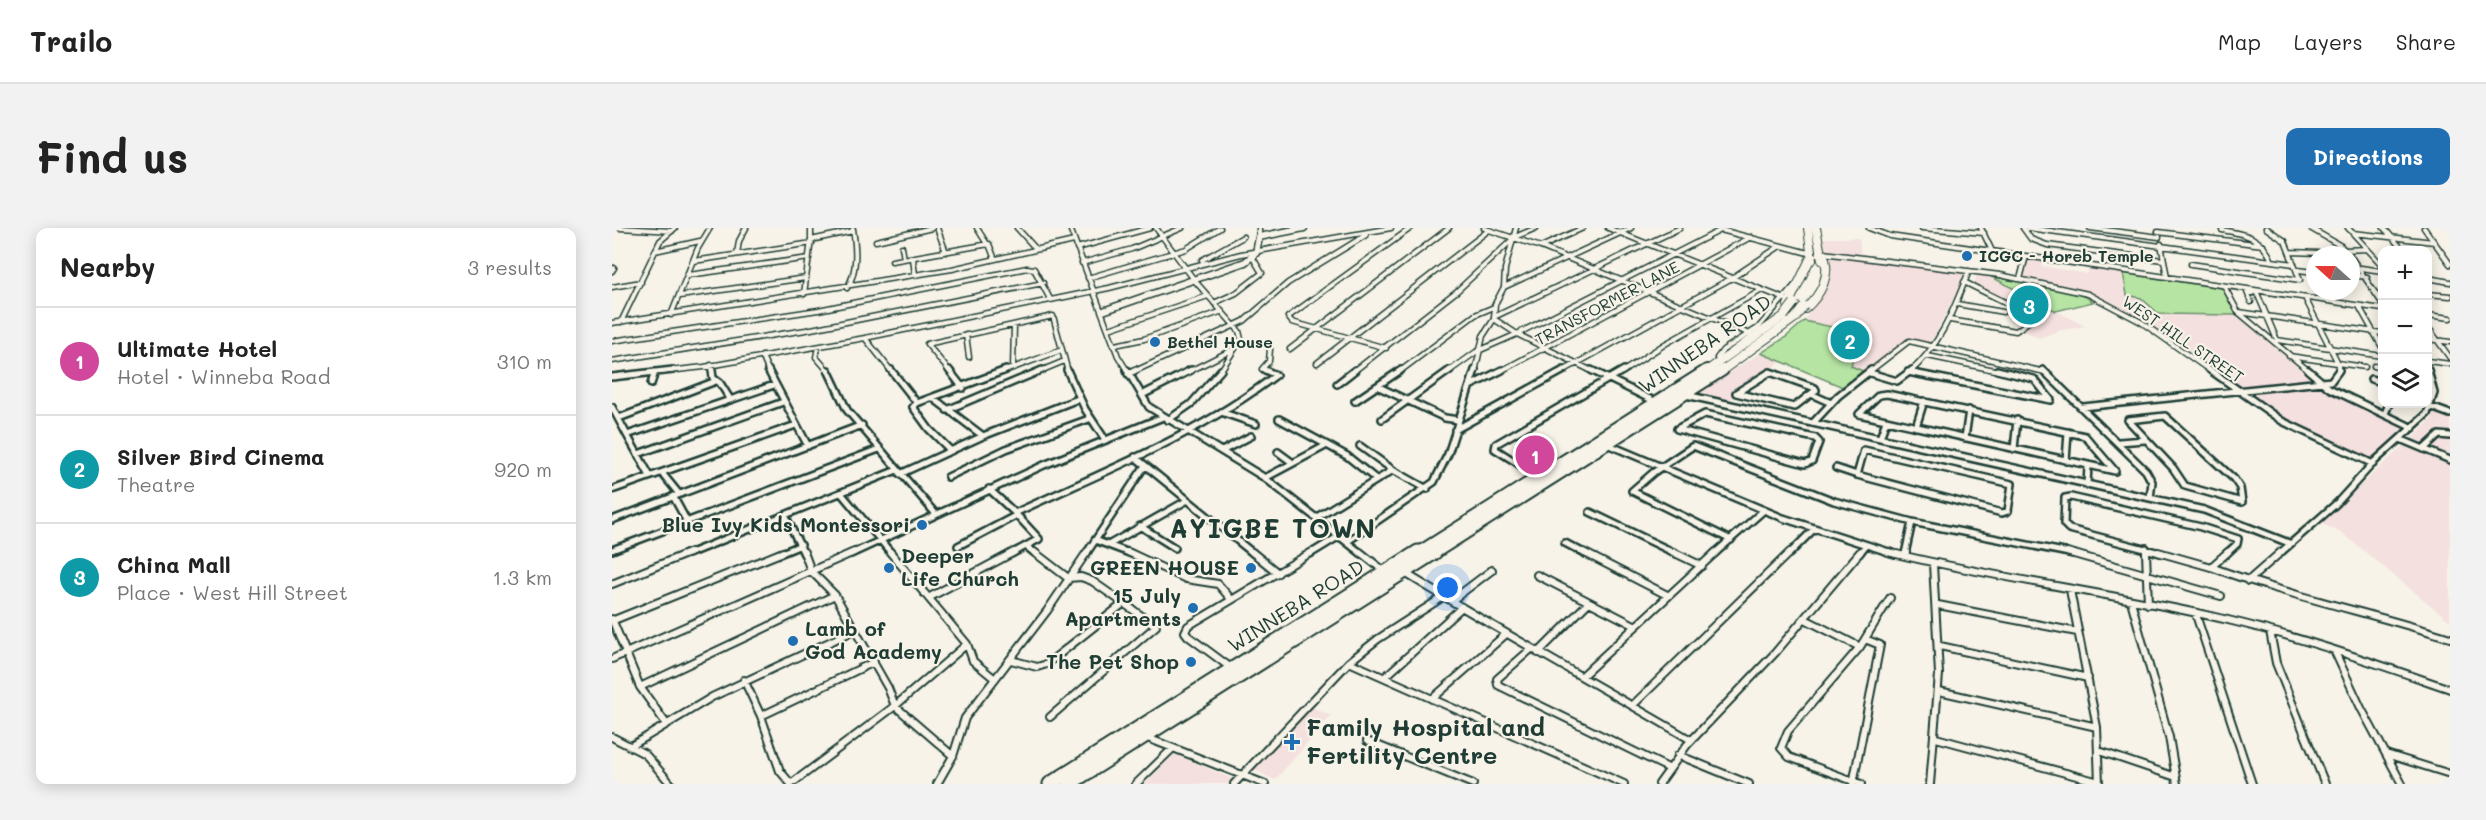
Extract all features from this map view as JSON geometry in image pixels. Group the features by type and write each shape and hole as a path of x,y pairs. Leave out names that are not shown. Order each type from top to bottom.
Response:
{"highway":[{"name":"WINNEBA ROAD","path":"1069,784 1403,571 1444,541 1789,317 1810,273 1812,254 1808,228"},
{"name":"WINNEBA ROAD","path":"1544,476 1605,443 1726,367 1804,306 1817,284 1823,254 1816,228"},
{"path":"1812,254 1796,291 1787,304 1801,309 1813,302 1823,287 1827,263 1823,254"},
{"path":"1693,379 1693,374 1765,327 1781,313 1800,316 1791,327 1753,355 1726,367"},
{"name":"WINNEBA ROAD","path":"1050,784 1386,572 1444,541"}],"street":[{"path":"620,228 673,230"},
{"path":"671,315 689,275 700,242 710,228"},
{"path":"737,254 739,241 746,228"},
{"path":"804,294 811,228"},
{"path":"876,241 932,228"},
{"path":"938,228 946,252"},
{"path":"977,228 987,244 991,245 994,258"},
{"path":"1017,228 1036,249"},
{"path":"1070,228 1115,345 1128,374 1149,407 1265,478 1386,572"},
{"path":"1077,248 1150,228"},
{"path":"612,659 811,571 934,512 1104,438 1179,414 1213,382 1241,339 1239,331 1220,312 1172,253 1156,228"},
{"path":"1082,263 1163,237 1182,228"},
{"path":"1088,278 1172,253 1190,246 1220,228"},
{"path":"1214,303 1236,294 1262,273 1254,256 1259,228"},
{"path":"1259,237 1304,228"},
{"path":"1102,311 1195,281 1254,256 1391,228"},
{"path":"1386,348 1288,321 1288,317 1411,228"},
{"path":"1290,349 1449,228"},
{"path":"1484,228 1567,257 1591,270 1652,292 1750,334"},
{"path":"1348,541 1432,485 1448,454 1472,385 1482,350 1483,336 1494,318 1494,307 1504,287 1505,269 1516,228"},
{"path":"1337,384 1457,291 1515,237 1536,228"},
{"path":"1541,247 1583,228"},
{"path":"1608,228 1785,299"},
{"path":"1504,287 1631,228"},
{"path":"1494,318 1680,228"},
{"path":"1869,228 1890,236 2378,309"},
{"path":"1922,228 1984,233"},
{"path":"1981,228 1992,251"},
{"path":"2023,228 2031,238 2044,244 2163,260"},
{"path":"2028,228 2294,264"},
{"path":"2090,228 2262,245 2268,248 2272,261"},
{"path":"2191,264 2300,280 2285,241 2266,228"},
{"path":"2310,228 2341,246"},
{"path":"2348,228 2378,261"},
{"path":"2384,228 2399,246"},
{"path":"2424,228 2450,264"},
{"path":"694,261 811,242 853,229 856,249 852,262 852,280 847,288"},
{"path":"1382,419 1482,350 1623,281 1721,229 1812,254"},
{"path":"621,322 660,241 673,230"},
{"path":"1317,363 1351,339 1489,230"},
{"path":"2222,231 2256,236 2262,245"},
{"path":"1128,374 1244,321 1288,283 1370,232"},
{"path":"2158,233 2167,277"},
{"path":"2353,233 2434,242"},
{"path":"900,236 904,259"},
{"path":"1192,265 1243,237"},
{"name":"TRANSFORMER LANE","path":"1472,385 1546,349 1703,266 1751,237"},
{"path":"612,323 847,288 1074,241"},
{"path":"655,251 700,242"},
{"path":"892,261 987,244"},
{"path":"2041,258 2044,244"},
{"path":"1455,430 1732,278 1780,246"},
{"path":"2360,249 2367,249"},
{"path":"2290,252 2306,253"},
{"path":"612,377 711,365 818,347 1093,291 1241,254 1254,256"},
{"name":"WEST HILL STREET","path":"1823,254 1969,271 2075,290 2114,306 2291,426 2373,464"},
{"path":"2020,279 2026,256"},
{"path":"689,275 809,258"},
{"path":"913,258 915,275"},
{"path":"1717,358 1720,353 1750,334 1785,299 1807,263"},
{"path":"612,341 818,310 1026,268 1034,269 1050,299"},
{"path":"2361,268 2378,270"},
{"path":"2361,268 2380,300"},
{"path":"2298,270 2306,271"},
{"path":"1870,373 1894,381 1900,380 1928,356 1958,304 1969,271"},
{"path":"2360,276 2367,277"},
{"path":"680,296 806,278"},
{"path":"2432,279 2450,282"},
{"path":"612,287 641,282"},
{"path":"1950,320 2016,331 2035,317 1964,282"},
{"path":"612,362 806,330 1043,283"},
{"path":"2224,286 2238,312 2321,382 2345,398 2413,428"},
{"path":"1544,476 1495,449 1496,444 1608,380 1672,340 1762,291"},
{"path":"2251,302 2247,292 2378,310"},
{"path":"2257,293 2277,340 2378,355"},
{"path":"2432,294 2450,296"},
{"path":"1109,329 1208,296"},
{"path":"2084,406 2331,381 2339,370 2338,363 2306,300"},
{"path":"1958,304 2003,312"},
{"path":"1355,401 1379,387 1475,315 1494,307"},
{"path":"2360,308 2378,340"},
{"path":"1115,345 1144,339 1220,312"},
{"path":"2238,312 2378,333"},
{"path":"963,388 927,344 1053,316 1062,362 1089,419 1104,438"},
{"path":"2432,316 2450,318"},
{"path":"1494,318 1517,334 1656,402"},
{"path":"1012,368 1014,325"},
{"path":"2432,334 2450,358"},
{"path":"966,335 969,357"},
{"path":"865,338 917,403"},
{"path":"2432,340 2450,342"},
{"path":"1813,423 1831,403 1907,342 2037,368 2053,378 2084,406 2146,471 2152,482 2150,498"},
{"path":"818,347 816,357 833,376 847,410 934,512"},
{"path":"1142,395 1235,349"},
{"path":"958,546 1016,514 1189,431 1263,387 1276,375 1262,369 1269,361 1270,349"},
{"path":"951,451 919,416 913,407 917,403 1059,351"},
{"path":"762,356 774,385 808,446"},
{"path":"1908,372 2051,400 2034,380 2028,377 1928,356"},
{"path":"2289,356 2365,367"},
{"path":"947,410 1062,362"},
{"path":"2432,362 2450,364"},
{"path":"711,365 712,377 730,399"},
{"path":"2374,366 2378,367"},
{"path":"651,384 655,372"},
{"path":"1773,372 1815,388 1811,394 1794,406 1736,393 1773,372"},
{"path":"2371,379 2378,381"},
{"path":"619,418 716,381"},
{"path":"627,435 774,385"},
{"path":"1971,394 1974,386"},
{"path":"2432,386 2434,393 2432,402"},
{"path":"1379,387 1445,418 1458,420"},
{"path":"1811,394 1831,403"},
{"path":"1882,394 1924,401 2018,420 2088,438 2115,471 1886,421 1859,413 1882,394"},
{"path":"1683,395 2218,514 2289,543"},
{"path":"933,398 983,436"},
{"path":"612,584 786,517 1078,399"},
{"path":"1917,427 1924,401"},
{"path":"638,454 783,402"},
{"path":"612,406 650,476"},
{"path":"2432,407 2450,414"},
{"path":"2248,581 2337,503 2430,408"},
{"path":"1751,423 1755,410"},
{"path":"1221,411 1238,420 1256,424"},
{"path":"1965,438 1969,411"},
{"path":"1705,414 1751,423 1818,439 1810,464 1677,429 1705,414"},
{"path":"2119,442 2145,440 2174,468 2185,486 2240,502 2244,500 2234,479 2170,419 2164,416 2128,420 2145,440"},
{"path":"948,477 1016,446 1089,419"},
{"path":"1280,419 1347,456 1377,480"},
{"path":"2014,448 2018,420"},
{"path":"1880,438 1886,421"},
{"path":"612,490 796,425"},
{"path":"612,520 862,425"},
{"path":"2066,461 2068,432"},
{"path":"2424,449 2439,435 2450,436"},
{"path":"1222,451 1251,436"},
{"path":"2400,439 2450,460"},
{"path":"1605,443 1764,510 1866,545 1934,564 2195,612 2334,650 2450,689"},
{"path":"1265,478 1327,445"},
{"path":"1360,446 1394,470 1427,489"},
{"path":"1731,540 1633,494 1632,491 1660,467 1693,446 1828,499 1912,522 2071,553 2221,596"},
{"path":"612,550 686,520 777,489 879,449"},
{"path":"1836,468 1857,475 2002,513 2008,511 2012,484 1951,468 1864,450 1857,475"},
{"path":"1278,452 1293,463"},
{"path":"1951,468 1953,455"},
{"path":"1135,457 1144,467 1278,573"},
{"path":"2087,485 2088,466"},
{"path":"937,784 953,756 965,717 1011,660 1144,467"},
{"path":"1317,517 1394,470"},
{"path":"662,473 676,495 686,520"},
{"path":"930,597 1027,547 1036,542 1039,537 989,489"},
{"path":"2119,492 2119,508"},
{"path":"841,494 930,597 967,644 968,654 975,665 995,679"},
{"path":"2211,567 2238,539 2210,529 2067,497 2064,524 2069,529 2146,548 2211,567 2248,581 2450,638"},
{"path":"1110,544 1186,501"},
{"path":"1582,676 1666,595 1764,510"},
{"path":"1590,512 1702,566"},
{"path":"786,517 801,545 811,571 835,595 874,662 895,706 953,756"},
{"path":"1905,556 1912,522"},
{"path":"1140,526 1175,548"},
{"path":"1633,705 1814,529"},
{"path":"1233,669 1185,632 1193,621 1341,535"},
{"path":"1095,540 1110,544 1186,579 1218,584 1231,599"},
{"path":"1565,543 1666,595"},
{"path":"665,722 640,687 613,620 801,545"},
{"path":"1659,784 1678,755 1806,620 1866,545"},
{"path":"1027,547 1068,578 1081,577 1092,581 1155,625 1155,629 1050,717"},
{"path":"2146,548 2149,577 2148,604"},
{"path":"1930,784 1936,738 1940,646 1934,564"},
{"path":"1451,601 1492,570"},
{"path":"1403,571 1530,650 1582,676 1691,740"},
{"path":"1537,575 1636,626"},
{"path":"1936,738 2099,783 2097,727 2070,590"},
{"path":"640,687 835,595"},
{"path":"1234,784 1349,662 1378,639 1443,597"},
{"path":"1865,639 1880,645 1856,783 1789,757 1781,748 1788,731 1860,647 1890,598"},
{"path":"2131,601 2169,737 2176,781"},
{"path":"1011,660 1037,667 1047,664 1124,603"},
{"path":"1538,653 1588,603"},
{"path":"1938,605 2077,632"},
{"path":"1385,677 1462,607"},
{"path":"2195,612 2252,784"},
{"path":"1806,620 1860,647"},
{"path":"631,746 665,722 744,680 855,630"},
{"path":"2270,631 2276,663 2325,784"},
{"path":"1432,699 1505,635"},
{"path":"744,680 761,716 780,771 790,784 895,706 967,644"},
{"path":"1940,646 2088,678"},
{"path":"1530,650 1497,679 1498,686 1668,768"},
{"path":"2334,650 2402,784"},
{"path":"761,716 874,662"},
{"path":"1349,662 1624,784"},
{"path":"1939,691 2097,727"},
{"path":"1143,736 1265,784"},
{"path":"612,737 631,746 657,765 671,784"},
{"path":"1366,741 1473,784"},
{"path":"1136,784 1172,749"},
{"path":"2099,751 2176,781"},
{"path":"2385,753 2450,774"},
{"path":"1678,755 1749,784"}],"shaded area":[{"path":"1822,238 1859,238 1861,257 1829,253 1826,251"},
{"path":"1829,257 1962,273 1965,276 1930,345 1903,341 1865,372 1851,366 1852,358 1831,350 1837,328 1804,321 1822,293"},
{"path":"2028,258 2043,260 2041,266 2088,274 2088,266 2123,272 2141,298 2159,314 2236,315 2315,382 2239,389 2103,298 2071,288 2023,279"},
{"path":"1977,275 1990,276 2085,326 2058,331 2039,338 2023,330 2038,317 1974,284"},
{"path":"1761,353 1781,362 1735,390 1733,393 1736,395 1726,403 1692,395"},
{"path":"2319,386 2404,426 2406,429 2373,459 2367,459 2295,427 2246,394"},
{"path":"2434,413 2450,416 2450,621 2342,533 2320,523 2432,419"},
{"name":"Family Hospital and Fertility Centre","path":"1309,706 1331,716 1275,780 1250,768"},
{"path":"1174,754 1235,780 1231,784 1145,784"}],"green space":[{"path":"2123,272 2219,286 2223,289 2236,315 2159,314 2141,298 2127,295"},
{"path":"1990,276 2082,294 2093,302 2056,311"},
{"path":"1804,321 1837,328 1831,350 1853,358 1851,366 1865,372 1845,388 1761,353 1786,337"}],"place":[{"name":"ICGC - Horeb Temple","path":"1967,256"},
{"name":"China Mall","path":"2029,305"},
{"name":"Silver Bird Cinema","path":"1850,340"},
{"name":"Bethel House","path":"1155,342"},
{"name":"Ultimate Hotel","path":"1535,455"},
{"name":"Blue Ivy Kids Montessori","path":"922,525"},
{"name":"Deeper Life Church","path":"889,568"},
{"name":"GREEN HOUSE","path":"1251,568"},
{"name":"15 July Apartments","path":"1193,608"},
{"name":"Lamb of God Academy","path":"793,641"},
{"name":"The Pet Shop","path":"1191,662"},
{"name":"Family Hospital and Fertility Centre","path":"1292,742"}],"district":[{"name":"AYIGBE TOWN","path":"1273,529"}]}
